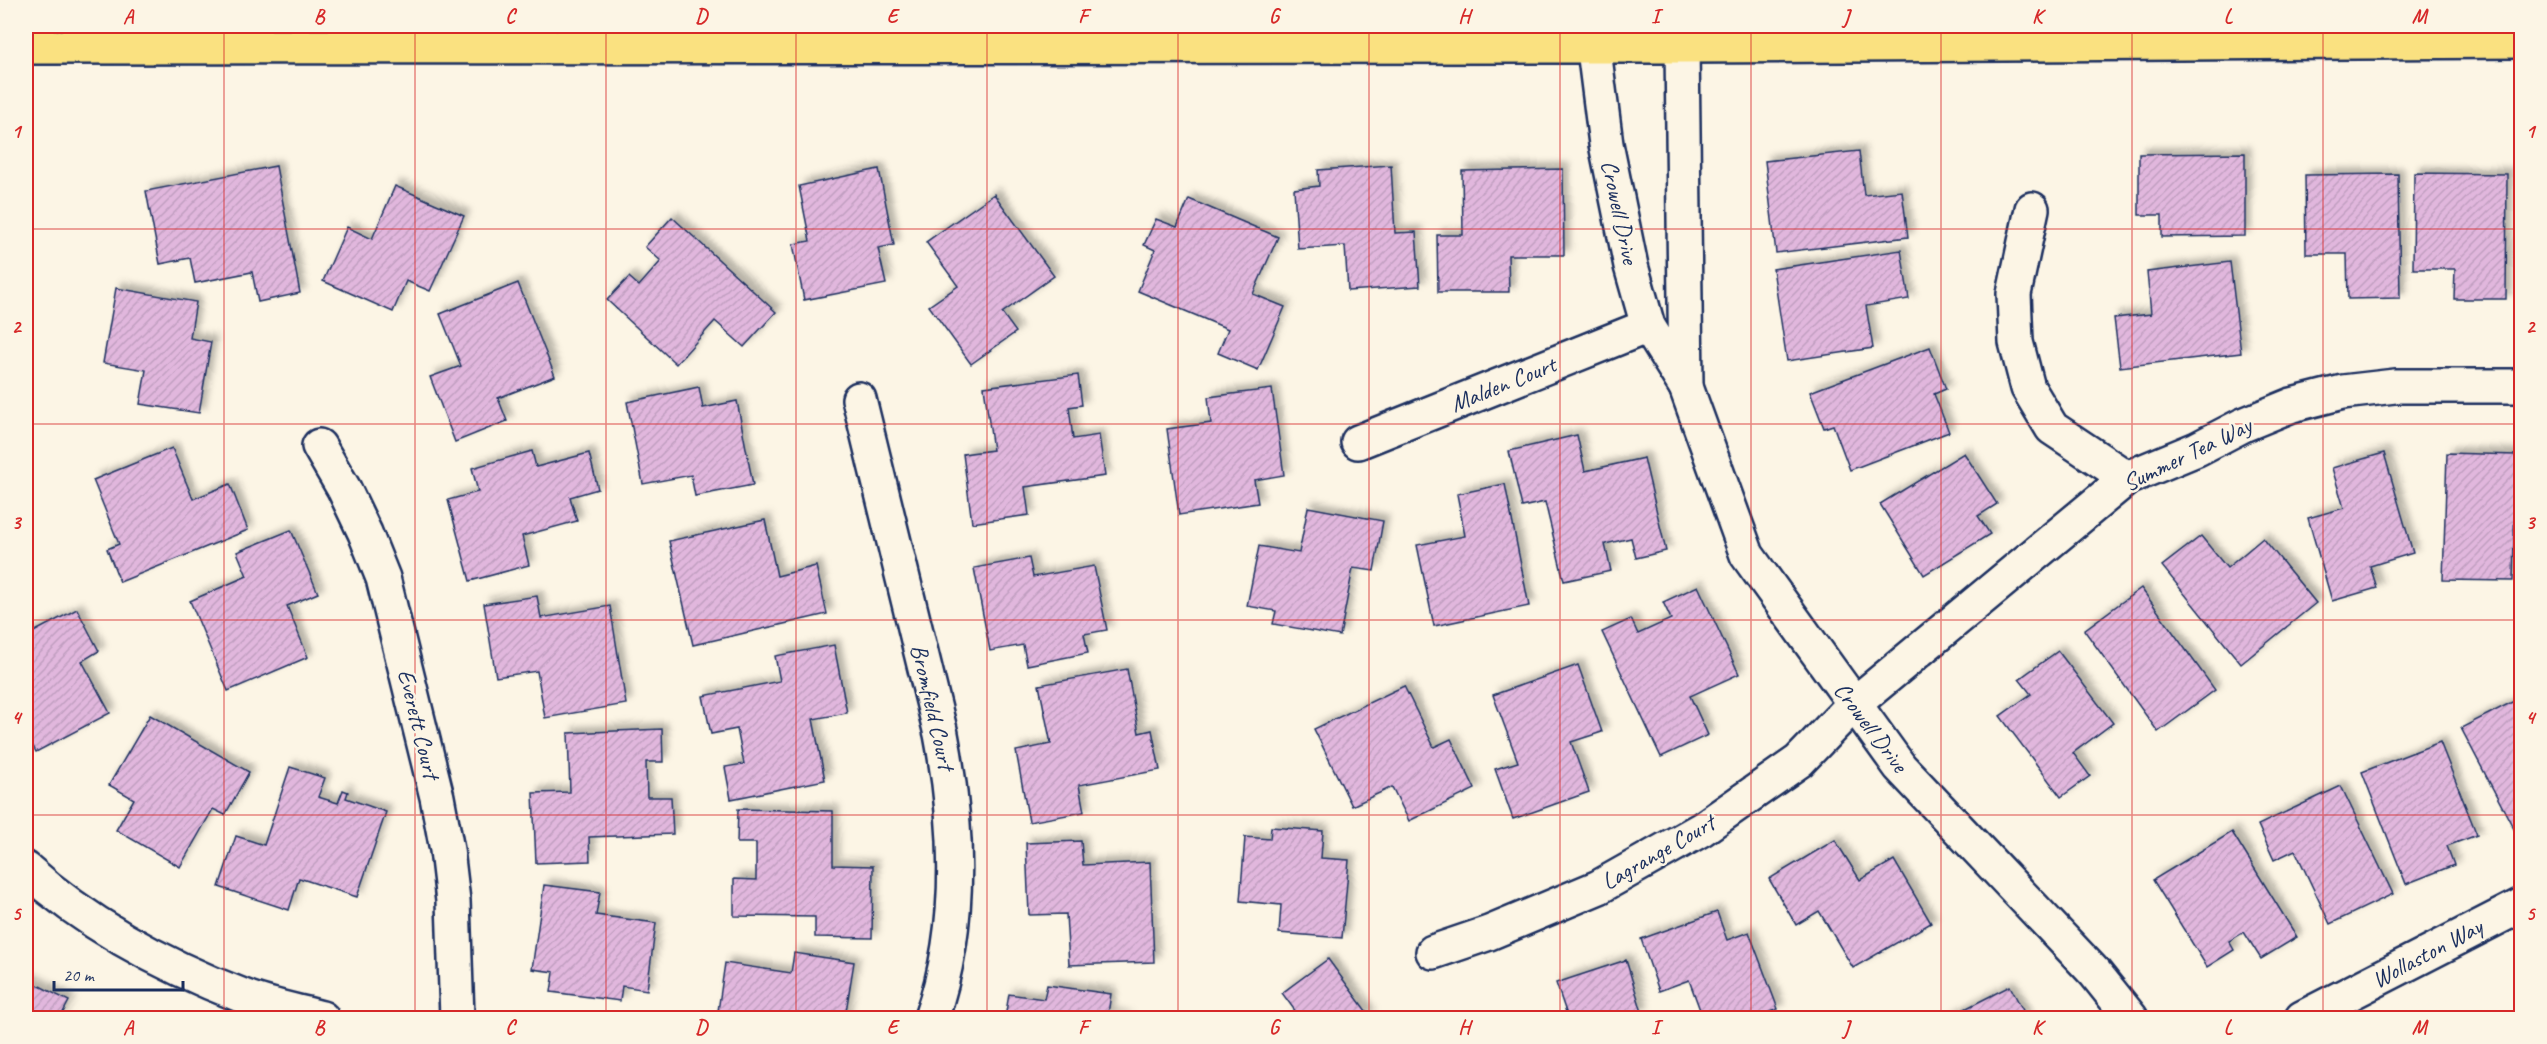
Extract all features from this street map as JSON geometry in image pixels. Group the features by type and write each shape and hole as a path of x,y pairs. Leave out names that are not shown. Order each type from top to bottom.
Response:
{"main road":[{"path":"26,47 1592,35 2522,41"}],"street":[{"name":"Crowell Drive","path":"1592,35 1606,144 1631,266 1648,326 1686,387 1747,555 1900,767 2095,973 2131,1018"},
{"name":"Crowell Drive","path":"1681,36 1686,387"},
{"path":"2032,209 2014,294 2016,342 2028,388 2052,428 2127,478"},
{"name":"Malden Court","path":"1358,442 1648,326"},
{"name":"Summer Tea Way","path":"1854,705 2127,478 2197,449 2253,421 2292,405 2343,393 2395,386 2522,386"},
{"name":"Bromfield Court","path":"859,399 941,734 950,782 955,828 953,920 945,965 931,1018"},
{"name":"Everett Court","path":"319,446 344,489 383,578 437,797 447,850 453,901 457,1018"},
{"name":"Lagrange Court","path":"1433,952 1489,933 1599,887 1702,829 1799,761 1854,705"},
{"path":"26,869 115,935 156,958 244,997 322,1018"},
{"name":"Wollaston Way","path":"2302,1018 2522,905"}],"building":[{"path":"1859,151 1864,195 1902,191 1908,237 1776,253 1765,161"},
{"path":"2245,153 2245,236 2162,237 2162,215 2139,215 2139,154"},
{"path":"1391,165 1395,233 1416,232 1420,286 1348,291 1345,246 1298,249 1294,189 1319,186 1318,170"},
{"path":"276,166 300,293 258,302 252,272 195,283 190,258 160,264 146,191"},
{"path":"879,169 894,245 878,248 886,284 804,300 793,244 810,241 799,186"},
{"path":"1563,169 1564,255 1508,255 1509,292 1438,292 1437,235 1463,235 1462,171"},
{"path":"2414,173 2507,174 2506,299 2454,299 2455,269 2413,269"},
{"path":"2398,174 2400,298 2348,299 2347,254 2306,254 2305,175"},
{"path":"395,186 464,216 430,291 406,281 393,312 323,281 347,227 372,239"},
{"path":"994,194 1054,276 1002,313 1016,332 971,364 929,306 958,286 926,242"},
{"path":"1189,199 1278,237 1253,294 1285,307 1258,370 1218,353 1228,329 1138,291 1155,250 1144,245 1156,219 1177,227"},
{"path":"672,217 776,312 744,347 715,321 676,364 607,300 629,277 639,286 661,261 645,247"},
{"path":"1901,250 1909,299 1866,306 1873,348 1787,361 1773,269"},
{"path":"2230,262 2241,353 2120,367 2114,318 2151,314 2147,272"},
{"path":"518,283 555,376 498,398 507,421 455,442 430,377 461,366 440,314"},
{"path":"116,288 196,302 190,338 211,342 199,413 140,404 146,370 103,363"},
{"path":"1930,347 1946,389 1934,394 1949,432 1850,470 1833,425 1824,428 1810,392"},
{"path":"1078,375 1082,405 1069,407 1073,439 1099,435 1105,476 1025,487 1029,515 972,523 963,454 993,450 984,387"},
{"path":"699,387 703,408 737,401 753,485 695,496 691,475 643,484 627,402"},
{"path":"1272,389 1284,475 1254,480 1258,503 1179,515 1167,429 1211,423 1208,397"},
{"path":"1577,435 1585,471 1644,458 1666,551 1636,558 1631,538 1605,544 1611,571 1564,581 1545,502 1522,507 1509,451"},
{"path":"172,448 193,499 230,484 248,530 120,582 107,549 119,544 93,480"},
{"path":"532,451 536,467 589,453 598,489 570,497 577,521 522,536 529,565 470,581 448,500 478,492 472,468"},
{"path":"1964,453 1997,504 1978,516 1990,534 1924,575 1880,504"},
{"path":"2384,453 2413,553 2370,566 2377,588 2332,601 2308,518 2344,508 2332,468"},
{"path":"2447,453 2516,455 2513,581 2443,580"},
{"path":"1505,484 1529,606 1434,626 1417,545 1465,536 1457,494"},
{"path":"1308,507 1383,521 1374,571 1353,568 1340,636 1273,624 1276,611 1247,606 1259,546 1299,553"},
{"path":"765,520 777,576 816,566 827,614 693,645 669,541"},
{"path":"291,530 318,593 287,606 308,657 228,691 190,601 247,576 237,552"},
{"path":"2201,536 2227,568 2263,538 2316,603 2241,664 2162,566"},
{"path":"1029,558 1033,577 1094,566 1107,630 1084,634 1088,653 1027,665 1023,645 990,651 974,568"},
{"path":"1698,586 1739,674 1690,696 1708,735 1661,757 1602,632 1631,619 1638,634 1671,619 1663,602"},
{"path":"2141,588 2215,690 2158,732 2084,630"},
{"path":"537,596 541,618 610,606 626,704 545,718 537,671 496,677 484,604"},
{"path":"77,609 99,651 82,661 110,713 36,752 26,733 26,636"},
{"path":"834,645 847,713 813,719 825,780 731,799 725,767 744,764 737,729 711,734 703,696 780,681 775,656"},
{"path":"2058,651 2113,723 2073,753 2090,776 2061,797 2000,716 2031,694 2019,679"},
{"path":"1578,665 1602,732 1571,742 1589,792 1513,819 1495,769 1518,762 1493,695"},
{"path":"1127,669 1139,733 1152,730 1160,770 1079,785 1084,812 1029,822 1016,751 1051,744 1039,685"},
{"path":"1404,686 1434,747 1451,739 1475,789 1409,821 1392,787 1352,806 1314,729"},
{"path":"2522,697 2522,827 2515,831 2461,728"},
{"path":"150,715 249,772 225,815 213,809 180,867 116,830 134,799 109,785"},
{"path":"662,729 663,762 646,762 647,797 671,797 673,834 589,837 590,861 536,863 533,793 570,792 568,733"},
{"path":"2440,742 2477,835 2447,846 2454,865 2406,884 2362,772"},
{"path":"290,767 325,778 318,797 338,803 343,790 348,792 346,798 386,812 357,897 299,878 289,910 219,887 236,836 264,845"},
{"path":"2341,786 2393,894 2330,924 2295,850 2274,860 2258,825"},
{"path":"738,809 833,811 833,865 873,866 872,938 815,937 815,917 734,916 734,879 756,880 756,843 737,843"},
{"path":"1271,827 1323,831 1321,858 1349,860 1342,938 1279,933 1281,905 1240,901 1245,837 1270,839"},
{"path":"2232,832 2297,937 2261,959 2244,932 2229,941 2234,950 2207,967 2153,880"},
{"path":"1835,840 1860,880 1894,860 1931,923 1853,968 1819,911 1796,925 1769,879"},
{"path":"1081,841 1083,865 1150,862 1154,962 1069,965 1066,914 1029,915 1026,843"},
{"path":"544,885 600,892 596,915 656,923 647,990 622,986 620,1001 551,992 554,972 532,969"},
{"path":"1717,912 1727,940 1749,932 1778,1009 1753,1018 1703,1018 1689,980 1659,991 1641,939"},
{"path":"794,953 854,962 845,1018 717,1018 725,963 791,973"},
{"path":"1328,959 1369,1015 1364,1018 1287,1018 1296,1012 1282,993"},
{"path":"1626,960 1642,1012 1628,1016 1629,1018 1568,1018 1556,983"},
{"path":"26,979 69,1001 60,1018 26,1018"},
{"path":"1047,985 1111,994 1108,1014 1127,1018 1005,1018 1009,994 1044,999"},
{"path":"2010,986 2027,1018 1947,1018"}]}
